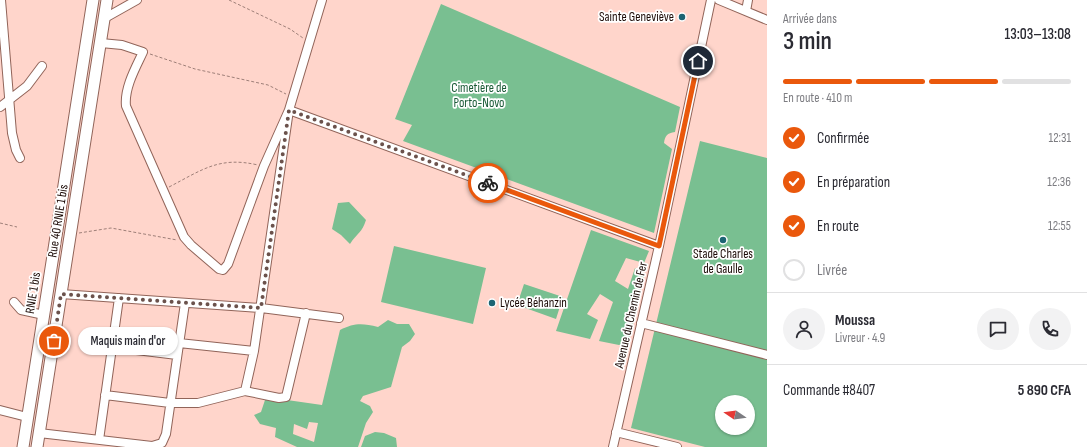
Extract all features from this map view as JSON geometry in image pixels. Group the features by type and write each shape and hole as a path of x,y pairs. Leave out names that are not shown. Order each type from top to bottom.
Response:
{"main road":[{"name":"RNIE 1 bis","path":"23,447 93,0"},
{"name":"Rue 40 RNIE 1 bis","path":"37,447 108,0"}],"street":[{"path":"1,0 12,133 16,150 20,158"},
{"path":"104,18 137,0"},
{"path":"245,391 254,351 261,308 289,110 322,0"},
{"name":"Avenue du Chemin de Fer","path":"613,447 659,246 711,0"},
{"path":"719,0 767,20"},
{"path":"746,11 748,0"},
{"path":"101,44 122,45 143,52 131,79 126,102 187,242 215,267 223,270 264,166 289,110"},
{"path":"0,107 27,86 42,66"},
{"path":"289,110 659,246"},
{"path":"61,294 261,308 339,318"},
{"path":"99,440 118,298"},
{"path":"14,302 21,310 44,314"},
{"path":"39,433 152,446 162,443 165,439 185,303"},
{"path":"105,395 170,403 198,403 245,391 279,398 286,397 306,314"},
{"path":"642,323 767,355"},
{"path":"179,343 254,351"},
{"path":"112,347 178,355"},
{"path":"0,410 28,417"},
{"path":"616,432 677,447"}],"path":[{"path":"229,0 290,30 309,42"},
{"path":"143,52 195,69 268,85 292,98"},
{"path":"164,189 215,164 240,161 264,166"},
{"path":"0,223 17,227"},
{"path":"71,234 110,228 187,242"}],"green space":[{"name":"Cimetière de Porto-Novo","path":"441,4 680,107 675,132 668,134 664,141 664,143 672,149 654,233 403,141 412,125 395,119"},
{"path":"700,141 767,158 767,447 705,447 631,428"},
{"path":"349,202 366,220 361,230 350,244 332,229 338,203"},
{"path":"591,230 649,251 644,263 626,258 615,281 628,289 635,268 644,276 629,341 619,345 599,341 613,302 600,294 587,314 598,320 590,339 556,331"},
{"path":"394,246 486,268 473,324 381,302"},
{"path":"524,284 563,297 556,319 517,305"},
{"path":"388,320 397,324 409,324 415,334 410,341 402,347 391,387 363,396 360,401 370,406 373,412 366,423 358,447 297,447 275,437 276,428 260,424 254,415 261,412 266,397 322,405 340,330 358,324 378,327","holes":["309,422 318,423 314,442 293,434 294,424 307,429"]},
{"path":"375,432 384,433 396,438 397,447 361,447 365,436"}],"way so far":[{"path":"54,341 61,294 261,308 289,110 488,183"}],"place":[{"name":"Sainte Geneviève","path":"682,17"},
{"name":"Stade Charles de Gaulle","path":"723,240"},
{"name":"Lycée Béhanzin","path":"492,303"},
{"name":"Maquis main d'or","path":"54,341"}],"route":[{"path":"488,183 659,246 698,61"}]}
